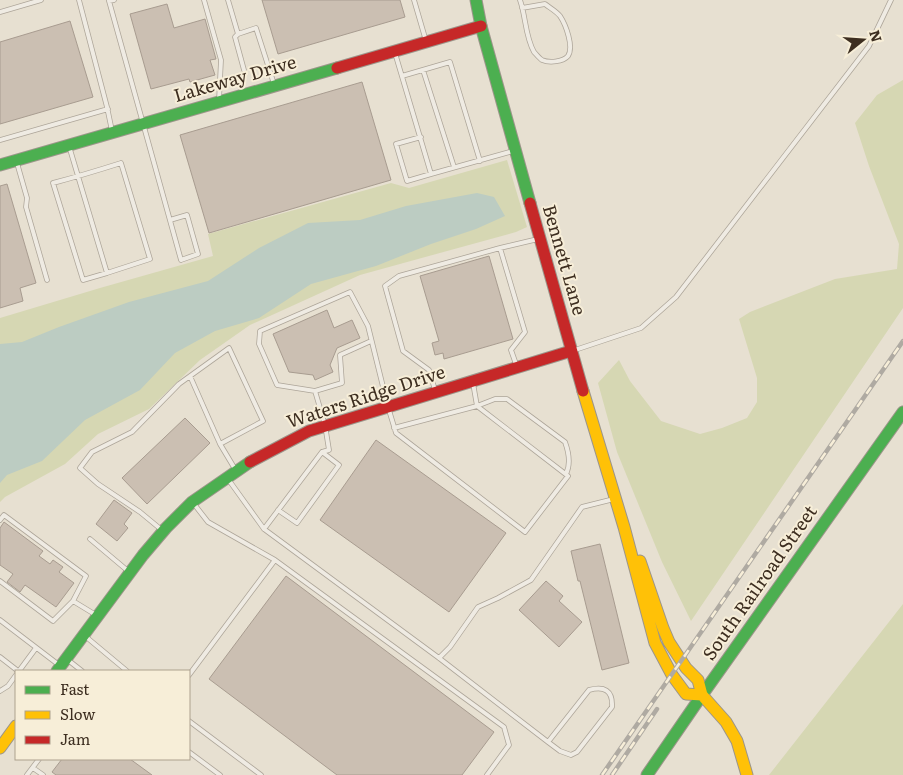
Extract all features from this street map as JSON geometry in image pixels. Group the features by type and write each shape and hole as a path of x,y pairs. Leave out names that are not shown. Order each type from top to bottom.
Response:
{"street":[{"name":"Bennett Lane","path":"476,0 481,26 515,151 571,352 616,498 655,643 672,676 686,694 702,696"},
{"name":"Lakeway Drive","path":"0,165 481,26"},
{"name":"Waters Ridge Drive","path":"61,665 163,531 192,502 256,458 308,430 571,352"},
{"name":"South Railroad Street","path":"647,775 903,412"},
{"name":"Bennett Lane","path":"624,527 645,573 669,642 686,668 698,680 702,696 726,722 737,741 747,775"},
{"path":"1,745 15,727"}],"lane":[{"path":"0,12 41,0"},
{"path":"79,0 108,109 112,133"},
{"path":"114,0 109,1 181,260 198,254 187,215 170,220"},
{"path":"204,0 221,60 219,102"},
{"path":"228,0 238,34"},
{"path":"414,0 426,42"},
{"path":"520,0 529,41 536,54 543,60 552,62 564,60 570,48 569,38 560,16 545,4 522,8"},
{"path":"571,352 641,328 676,297 869,46 891,0"},
{"path":"244,70 235,37 238,34 256,28 274,86"},
{"path":"395,51 431,174"},
{"path":"402,76 450,62 480,161"},
{"path":"423,70 454,167"},
{"path":"0,140 108,109"},
{"path":"421,137 396,144 407,181 515,151"},
{"path":"69,145 107,273"},
{"path":"16,161 27,198 26,207 47,280"},
{"path":"121,163 150,259 107,273 83,280 54,183 121,163"},
{"path":"436,392 429,370 403,351 385,286 399,276 540,238"},
{"path":"500,248 524,332 512,350 517,368"},
{"path":"371,341 340,355 342,383 315,390 278,385 259,344 260,331 350,292 368,326 388,406 394,428 396,433 525,532 568,476 566,474 569,467 568,450 565,442 507,399 495,399 477,406 394,428"},
{"path":"163,531 140,512 98,484 80,468 92,452 132,432 179,384 229,348 263,421 220,444"},
{"path":"190,376 232,474 264,528 439,658 548,742 560,751 571,755 577,752 612,707 612,699 609,692 602,688 589,690 548,742"},
{"path":"473,381 477,406 566,474"},
{"path":"264,528 322,452 329,450 325,425 315,390"},
{"path":"278,510 297,523 339,465 322,452"},
{"path":"439,658 450,647 478,607 531,580 582,508 616,498"},
{"path":"192,502 208,522 275,560 504,727 510,744 487,775"},
{"path":"0,520 4,515 86,576 74,601 53,620 0,581"},
{"path":"90,540 130,572"},
{"path":"190,674 275,560"},
{"path":"74,601 98,616"},
{"path":"0,620 61,665 78,670"},
{"path":"84,635 126,670"},
{"path":"20,670 36,648"},
{"path":"0,657 18,670"},
{"path":"0,691 8,686 15,676"},
{"path":"190,723 261,775"},
{"path":"190,753 220,775"},
{"path":"27,775 38,760"},
{"path":"33,768 43,775"}],"green space":[{"path":"903,80 903,308 691,621 662,562 617,452 598,383 619,360 630,381 661,421 700,434 722,428 747,418 757,402 757,378 739,319 750,312 835,279 897,269 899,244 869,166 855,123 877,95"},
{"path":"507,160 527,227 516,232 360,275 250,325 200,360 149,409 98,434 65,464 5,497 0,502 0,318 213,256 208,234 391,183 409,188"},
{"path":"903,604 903,775 769,775"}],"shaded area":[{"path":"477,193 494,197 505,216 476,229 431,244 376,266 311,284 259,318 215,331 175,353 140,390 85,420 42,461 7,475 0,483 0,344 22,342 129,302 208,281 259,248 308,223 360,220 406,206"}],"building":[{"path":"262,0 400,0 405,17 278,54"},
{"path":"167,4 174,28 205,19 216,59 210,60 215,75 190,82 189,79 151,89 130,14"},
{"path":"70,21 93,97 0,124 0,42"},
{"path":"362,82 391,180 209,233 180,135"},
{"path":"7,184 36,283 20,288 23,301 0,308 0,186"},
{"path":"489,256 513,339 444,359 443,353 435,355 432,343 439,341 420,276"},
{"path":"327,310 334,328 352,320 360,338 337,348 330,365 333,372 315,380 313,375 289,372 273,334"},
{"path":"185,418 210,443 147,504 122,478"},
{"path":"376,440 506,533 449,612 320,520"},
{"path":"114,500 132,513 124,524 128,528 117,541 96,524"},
{"path":"4,522 43,551 39,556 50,564 53,560 63,567 59,572 74,583 56,607 25,585 20,592 7,582 13,574 0,565 0,528"},
{"path":"600,544 629,663 602,670 571,551"},
{"path":"286,576 494,732 462,775 337,775 209,679"},
{"path":"546,581 563,596 559,601 582,622 559,647 519,610"},
{"path":"61,760 131,760 152,775 56,775 52,772"}],"railway":[{"path":"602,775 903,341"},
{"path":"612,775 657,709"}],"traffic: fast":[{"path":"476,0 481,26 530,203"},
{"path":"0,165 337,68"},
{"path":"647,775 903,412"},
{"path":"58,670 143,555 166,528 192,502 250,462"}],"traffic: slow":[{"path":"583,391 624,527 655,643 672,675 686,694 702,695"},
{"path":"640,561 669,642 686,668 698,680 702,695 726,722 737,741 747,775"},
{"path":"0,748 15,727"}],"traffic: jam":[{"path":"337,68 481,26"},
{"path":"530,203 583,391"},
{"path":"250,462 309,431 571,351"}]}
